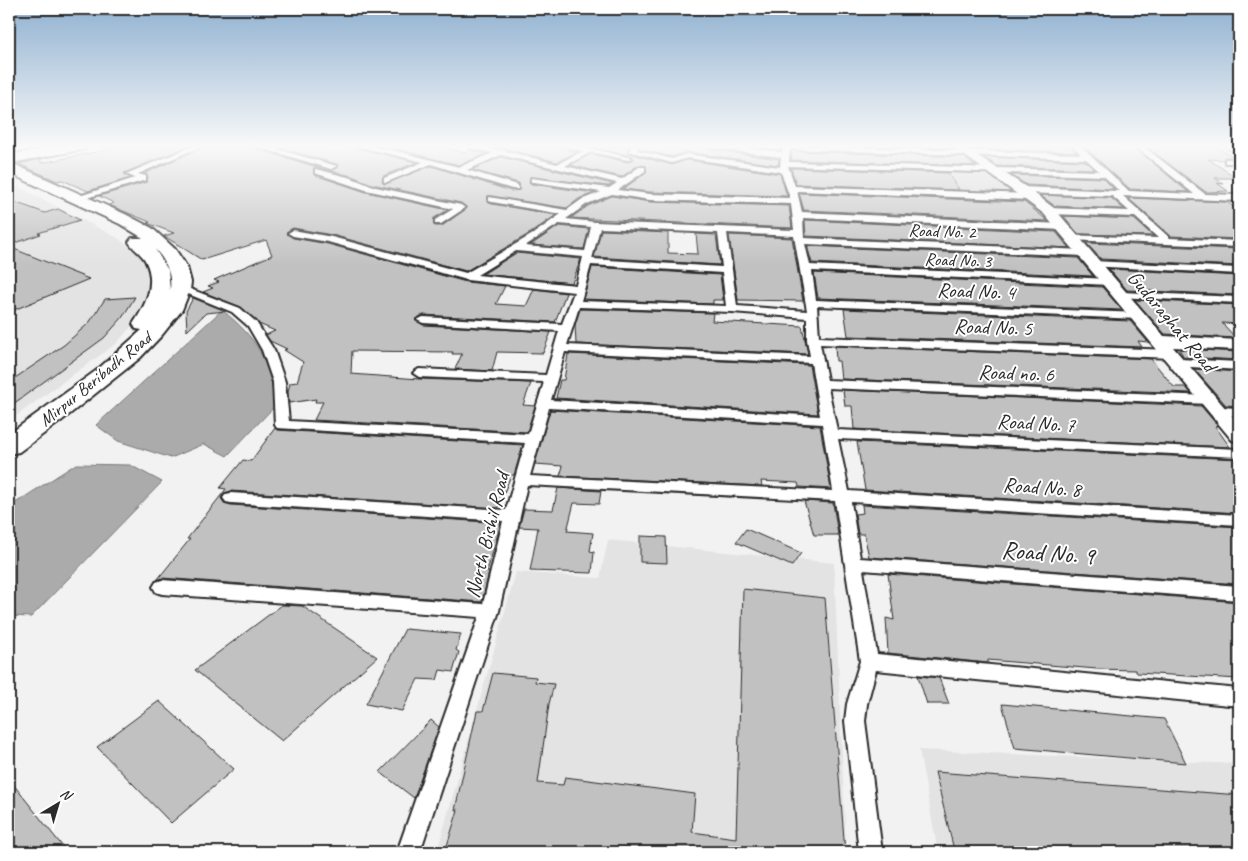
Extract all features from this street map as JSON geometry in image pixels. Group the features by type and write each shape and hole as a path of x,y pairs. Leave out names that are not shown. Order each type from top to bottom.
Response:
{"highway":[{"name":"Mirpur Beribadh Road","path":"9,446 103,377 138,348 152,325 161,289 161,280 155,263 146,249 127,235 29,186"},
{"path":"51,186 140,228 159,242 176,264 180,276 181,289"},
{"name":"Mirpur Beribadh Road","path":"9,431 152,325 177,300 181,289"}],"street":[{"path":"77,198 116,186"},
{"path":"365,186 461,208 438,222"},
{"path":"573,186 650,197 795,201 1027,193 1114,193 1239,198"},
{"path":"467,277 536,236 584,202 609,192 617,186"},
{"path":"791,186 795,201 798,237 806,268 812,309 813,340 842,496 869,661 856,704 855,721 870,852"},
{"name":"Gudaraghat Road","path":"1016,186 1049,211 1161,341 1239,436"},
{"path":"1119,186 1127,194"},
{"path":"1190,186 1202,196"},
{"path":"1114,193 1167,241"},
{"path":"492,199 569,213"},
{"path":"795,201 1066,232 1167,241 1239,244"},
{"path":"1049,211 1137,214"},
{"name":"Road No. 2","path":"558,221 596,225 722,230 1089,259"},
{"name":"North Bishil Road","path":"408,852 490,611 521,480 566,328 578,297 596,225"},
{"path":"722,230 732,309"},
{"name":"Road No. 4","path":"293,232 330,239 467,277 578,297 732,309 1139,316"},
{"path":"514,248 587,258 726,270"},
{"path":"1089,259 1239,271"},
{"name":"Road No. 3","path":"806,268 1115,289 1239,300"},
{"path":"181,289 236,310 252,324 268,350 279,382 282,425 534,439"},
{"path":"423,320 566,328"},
{"name":"Road No. 5","path":"813,340 1175,359"},
{"path":"1161,341 1239,344"},
{"path":"561,348 817,360"},
{"path":"1175,359 1239,366"},
{"path":"420,373 551,379"},
{"name":"Road no. 6","path":"821,384 1214,406 1239,412"},
{"name":"Road No. 7","path":"544,404 829,427 1239,453"},
{"name":"Road No. 8","path":"521,480 842,496 1239,520"},
{"path":"231,498 513,516"},
{"name":"Road No. 9","path":"852,563 1239,593"},
{"path":"162,587 490,611"},
{"path":"869,661 1238,700"}],"shaded area":[{"path":"9,186 17,186 116,237 146,259 152,281 143,313 117,343 9,421"},
{"path":"957,186 1012,186 1026,195 961,192"},
{"path":"222,310 244,330 260,351 270,376 275,406 227,456 204,444 171,458 118,441 96,425"},
{"path":"76,464 130,465 162,482 31,617 9,616 9,507"},
{"path":"608,540 834,563 846,852 437,852 516,572 600,578"},
{"path":"919,750 1239,764 1239,852 938,852"}],"building":[{"path":"77,186 104,186 88,191"},
{"path":"133,186 348,186 366,192 448,210 434,218 433,224 435,226 442,226 467,208 461,203 382,186 496,186 511,191 519,190 519,186 546,186 594,193 580,198 567,208 488,196 487,202 492,204 556,215 532,232 466,271 332,235 293,228 286,232 293,238 328,244 466,282 505,286 496,304 526,306 534,289 566,293 555,322 423,315 415,319 423,325 551,332 543,353 497,352 492,371 455,369 462,354 452,354 453,352 352,351 351,374 419,379 531,383 523,405 535,406 527,432 314,420 323,402 315,402 316,399 289,403 288,392 290,383 297,382 303,362 284,350 287,349 270,341 266,335 275,331 259,324 241,307 203,292 213,288 208,286 219,282 214,280 272,255 266,240 202,260 164,236 174,233 109,205 114,203 99,196"},
{"path":"627,186 784,186 787,196 650,192 623,189"},
{"path":"855,186 957,186 959,190"},
{"path":"1053,186 1111,186 1114,189"},
{"path":"1127,186 1181,186 1188,192 1130,189"},
{"path":"1198,186 1221,186 1228,191 1206,192"},
{"path":"799,193 1024,202 1048,221 804,210"},
{"path":"1040,195 1111,198 1124,209 1055,206"},
{"path":"612,196 650,202 789,206 792,228 571,218 588,206"},
{"path":"1128,198 1227,202 1239,211 1239,239 1171,236"},
{"path":"9,200 45,213 58,209 80,220 38,233 41,234 9,245"},
{"path":"1064,216 1134,219 1153,236 1078,234"},
{"path":"805,220 1056,232 1069,248 806,236"},
{"path":"559,226 589,229 584,249 531,245"},
{"path":"601,230 668,233 668,253 698,254 696,234 716,235 720,265 594,257"},
{"path":"729,235 792,238 803,301 738,300"},
{"path":"1086,243 1239,249 1239,266 1101,259"},
{"path":"807,246 1078,258 1093,276 812,263"},
{"path":"9,247 89,279 9,312"},
{"path":"516,253 581,259 572,283 483,274"},
{"path":"592,267 720,275 723,300 713,300 713,304 583,299"},
{"path":"1109,269 1239,276 1239,295 1127,290"},
{"path":"814,273 1102,287 1122,310 818,298"},
{"path":"135,297 122,318 104,338 9,407 9,382 64,345 89,323 105,299"},
{"path":"193,298 226,311 206,313 187,331 186,311"},
{"path":"1135,300 1239,305 1239,324 1222,323 1236,338 1165,334"},
{"path":"580,309 713,313 712,321 802,326 808,354 576,344 575,325"},
{"path":"844,309 1130,321 1148,342 1138,341 1142,347 848,336"},
{"path":"835,346 1151,359 1174,387 1186,387 1191,393 841,379 839,361 836,361"},
{"path":"1179,349 1239,352 1239,360 1184,357"},
{"path":"568,354 809,365 818,414 556,398 560,380 564,380"},
{"path":"1194,369 1239,372 1239,406 1226,405"},
{"path":"843,390 1201,406 1218,426 1215,426 1230,447 854,429 852,406 845,406"},
{"path":"550,410 820,426 831,489 799,487 798,483 761,481 762,486 560,476 563,466 535,464"},
{"path":"275,428 277,430 523,445 514,475 511,475 498,508 231,491 224,493 221,498 224,503 231,505 501,523 487,572 489,572 482,602 162,578 157,580 190,539 187,539 226,489 220,488 243,460 251,461"},
{"path":"857,442 1239,459 1239,513 865,490"},
{"path":"558,488 601,491 599,504 574,503 567,531 593,533 590,551 594,552 592,573 530,571 538,528 519,527 524,509 553,510"},
{"path":"804,501 833,503 838,535 814,535"},
{"path":"862,505 1239,527 1239,584 869,557 864,534 858,534 855,514 863,513"},
{"path":"746,529 801,553 792,566 736,542"},
{"path":"640,536 666,537 667,563 640,562"},
{"path":"888,574 1239,602 1239,679 1137,673 1135,670 1097,669 988,660 988,663 888,653 886,618 894,620"},
{"path":"743,589 825,598 845,852 445,852 458,810 455,810 477,711 483,711 493,673 536,677 535,682 554,684 549,704 538,783 563,785 565,777 695,794 692,832 736,838"},
{"path":"282,605 302,606 377,657 282,741 195,670"},
{"path":"405,629 461,634 456,650 459,652 453,672 440,670 437,680 418,679 402,711 366,704"},
{"path":"918,676 939,678 949,704 927,704"},
{"path":"159,701 234,769 171,823 97,747"},
{"path":"1002,704 1164,719 1186,763 1015,748"},
{"path":"431,720 439,727 414,798 380,772"},
{"path":"935,772 1239,795 1239,852 982,852 954,850"},
{"path":"9,779 67,852 9,852"}]}
